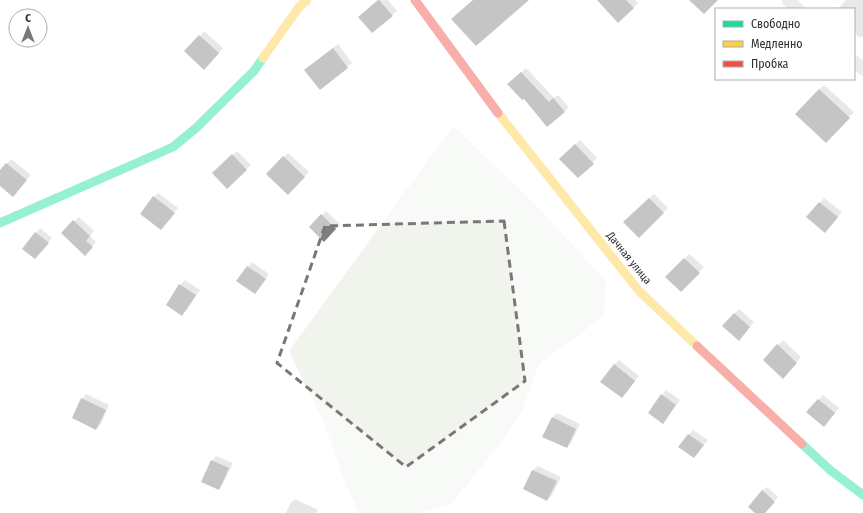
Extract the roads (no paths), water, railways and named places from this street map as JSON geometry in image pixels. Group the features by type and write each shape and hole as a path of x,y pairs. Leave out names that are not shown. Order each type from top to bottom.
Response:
{"street":[{"path":"0,223 173,147 196,128 254,71 299,7 307,0"},
{"name":"Дачная улица","path":"415,0 469,75 532,157 639,291 734,382 830,470 863,495"},
{"path":"788,0 797,8"},
{"path":"855,62 863,69"}]}
